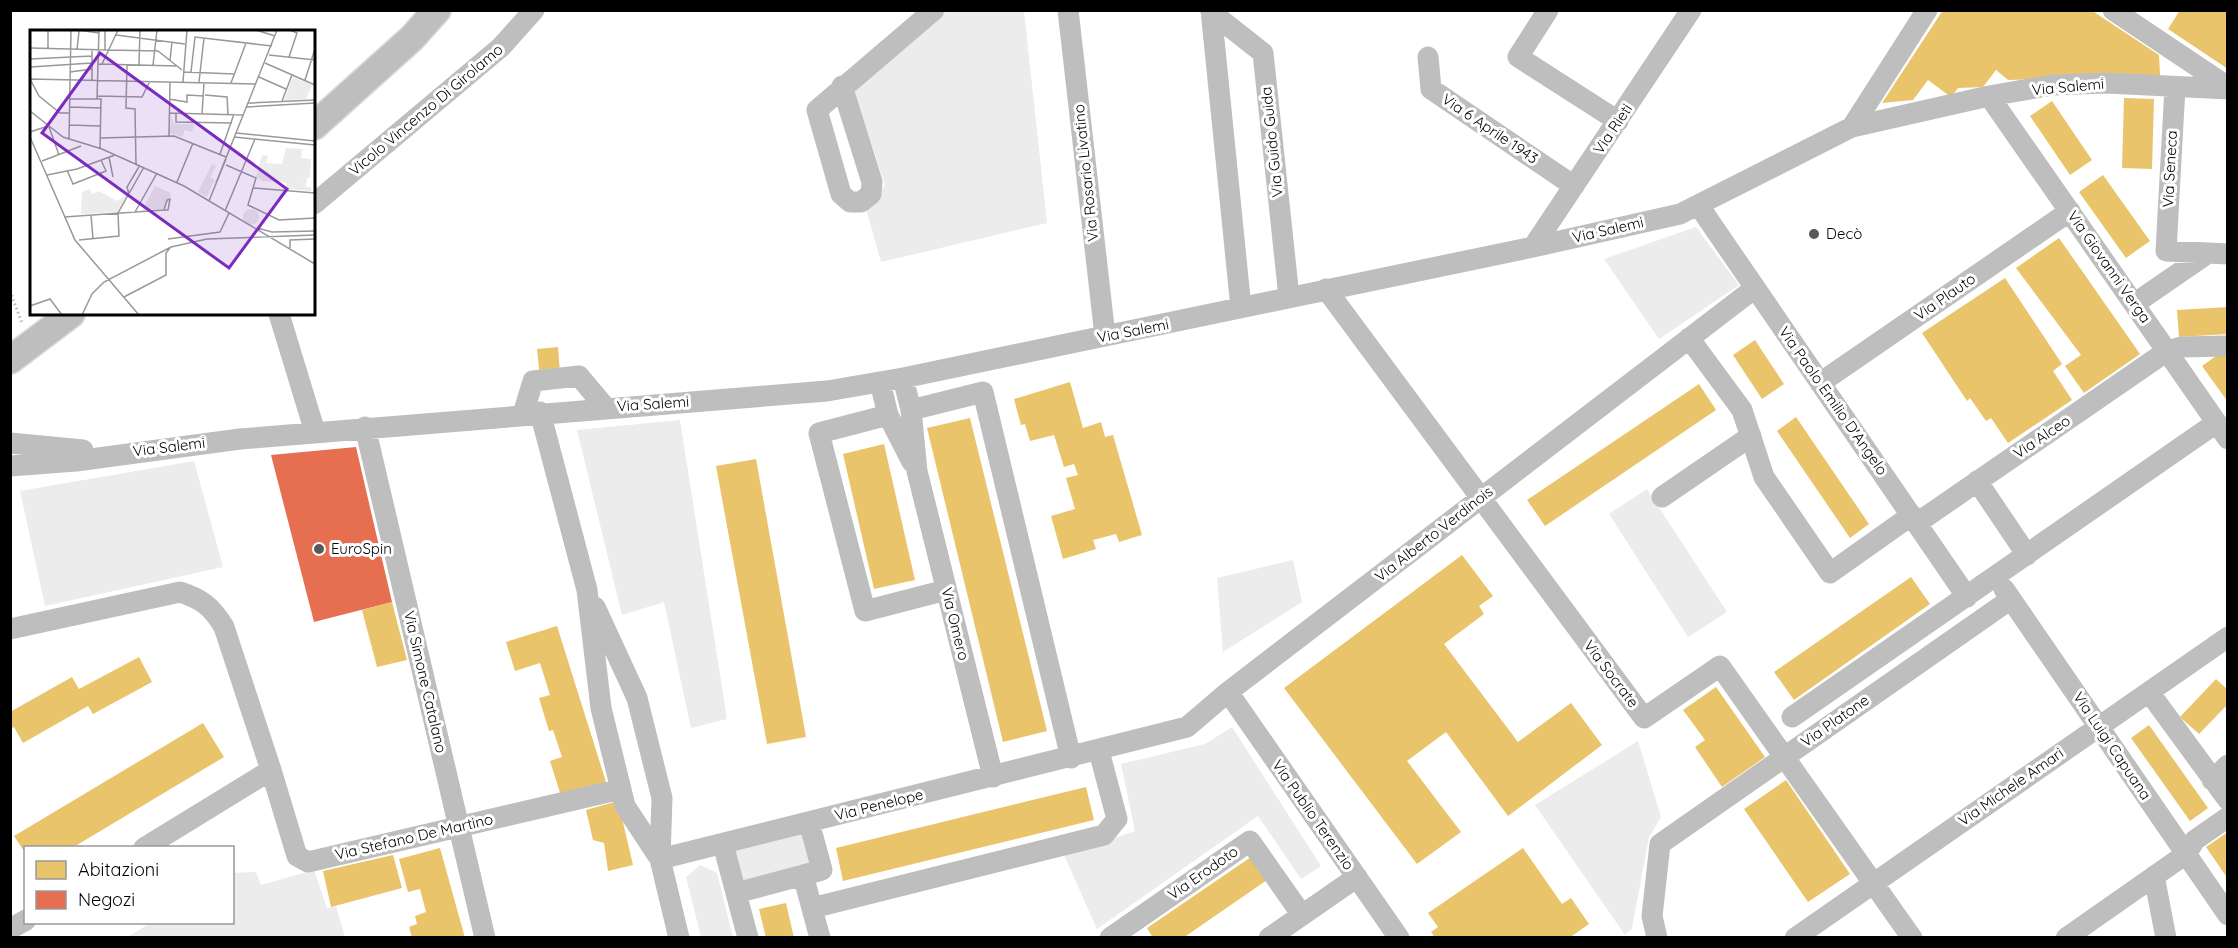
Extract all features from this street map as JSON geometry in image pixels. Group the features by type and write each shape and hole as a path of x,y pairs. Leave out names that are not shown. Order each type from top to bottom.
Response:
{"main road":[{"path":"315,125 412,38 437,10"},
{"path":"21,352 70,315"}],"street":[{"name":"Vicolo Vincenzo Di Girolamo","path":"315,203 501,47 534,10"},
{"path":"842,86 872,182 871,194 861,202 850,202 841,194 817,110 842,86 934,10"},
{"name":"Via Rosario Livatino","path":"1068,10 1105,336"},
{"path":"1548,10 1518,57 1618,121"},
{"name":"Via Rieti","path":"1533,247 1691,10"},
{"path":"1852,127 1927,10"},
{"path":"2113,10 2228,88"},
{"name":"Via Guido Guida","path":"1211,11 1263,53 1289,297"},
{"name":"Via Guido Guida","path":"1211,11 1241,308"},
{"name":"Via 6 Aprile 1943","path":"1428,57 1431,89 1574,186"},
{"name":"Via Salemi","path":"10,466 75,461 125,452 365,427 828,391 903,378 1241,308 1680,214 1852,127 1989,96 2053,85 2107,83 2228,88"},
{"name":"Via Seneca","path":"2175,87 2166,251 2218,254"},
{"name":"Via Giovanni Verga","path":"1989,96 2222,431"},
{"name":"Via Paolo Emilio D'Angelo","path":"1699,206 1967,597"},
{"name":"Via Plauto","path":"1820,382 2070,211"},
{"path":"2134,304 2218,254"},
{"name":"Via Alberto Verdinois","path":"1099,751 1187,728 1228,693 1755,288"},
{"name":"Via Socrate","path":"1326,289 1644,718 1720,666 1912,938"},
{"path":"279,315 315,432"},
{"path":"1662,496 1751,436 1742,410 1689,338"},
{"path":"2168,351 2181,347 2228,346"},
{"name":"Via Alceo","path":"1751,436 1764,477 1830,573 1977,481 2168,351"},
{"path":"605,407 579,376 533,381 531,413 587,590 637,698 662,798 660,859 679,938"},
{"path":"903,378 911,410 917,471"},
{"path":"880,382 888,416 917,471"},
{"path":"911,410 983,392 1071,758"},
{"path":"888,416 819,433 865,611 946,590"},
{"name":"Via Simone Catalano","path":"365,427 484,938"},
{"path":"1792,717 1996,576 2222,431"},
{"path":"10,443 125,452"},
{"path":"10,479 75,461"},
{"name":"Via Omero","path":"917,471 993,777"},
{"path":"1977,481 2028,555"},
{"name":"Via Luigi Capuana","path":"1996,576 2228,915"},
{"path":"587,590 601,708 625,806 660,859"},
{"name":"Via Stefano De Martino","path":"10,629 180,592 198,597 213,608 224,627 297,856 308,862 621,789"},
{"name":"Via Platone","path":"1657,938 1652,916 1659,844 2011,599"},
{"name":"Via Michele Amari","path":"1795,938 2228,637"},
{"path":"2149,692 2228,800"},
{"name":"Via Publio Terenzio","path":"1228,693 1399,938"},
{"path":"812,908 1104,835 1117,819 1099,751"},
{"name":"Via Penelope","path":"660,859 1099,751"},
{"path":"2212,780 2228,765"},
{"path":"147,846 271,770"},
{"path":"2066,938 2186,854 2195,840 2228,817"},
{"path":"736,893 822,870 809,822"},
{"name":"Via Erodoto","path":"1117,936 1250,840 1302,915"},
{"path":"723,844 748,938"},
{"path":"803,875 820,938"},
{"path":"2154,876 2166,938"},
{"path":"1269,938 1357,877"},
{"path":"10,929 24,921"}],"path":[{"path":"10,291 21,352"}],"shaded area":[{"path":"947,11 1024,11 1047,223 881,262 866,209 885,185 853,88"},
{"path":"1696,227 1739,285 1659,339 1604,259"},
{"path":"680,420 727,719 691,728 664,602 622,615 577,430"},
{"path":"194,461 223,567 45,606 20,491"},
{"path":"1647,489 1727,612 1688,637 1609,514"},
{"path":"1293,560 1302,602 1223,652 1217,578"},
{"path":"1232,727 1321,866 1301,879 1258,816 1097,929 1064,855 1135,831 1121,764 1205,744"},
{"path":"1638,741 1661,817 1649,837 1632,928 1625,935 1535,805"},
{"path":"807,830 816,865 743,883 734,848"},
{"path":"700,865 717,873 733,937 701,937 686,877"},
{"path":"314,870 327,908 336,906 345,937 126,938 148,924 234,924 234,873 256,872 261,885"}],"building: Abitazioni":[{"path":"1943,10 2091,10 2159,55 2160,75 2008,80 1996,70 1983,87 1958,88 1951,97 1928,80 1913,100 1882,103"},
{"path":"2180,10 2228,10 2228,69 2168,29"},
{"path":"2124,98 2154,99 2152,169 2122,168"},
{"path":"2052,101 2092,160 2070,175 2030,116"},
{"path":"2103,175 2150,241 2126,258 2079,192"},
{"path":"2059,238 2140,354 2084,393 2065,366 2081,355 2016,268"},
{"path":"2005,278 2062,364 2053,371 2072,400 2008,443 1991,418 1986,421 1970,398 1967,401 1922,333"},
{"path":"2228,307 2228,334 2179,337 2177,310"},
{"path":"1755,340 1784,384 1762,399 1733,355"},
{"path":"558,347 561,386 541,388 537,349"},
{"path":"2223,351 2228,357 2228,402 2202,366"},
{"path":"1070,382 1083,428 1101,422 1105,437 1113,435 1142,535 1119,542 1116,534 1093,540 1096,549 1063,559 1051,516 1075,509 1066,478 1078,475 1074,464 1064,467 1054,435 1030,441 1025,424 1021,425 1014,399"},
{"path":"1699,384 1716,410 1545,526 1527,500"},
{"path":"1796,417 1869,524 1850,538 1777,431"},
{"path":"970,418 1047,731 1003,742 927,428"},
{"path":"884,444 915,580 874,589 843,454"},
{"path":"756,459 806,737 767,744 716,466"},
{"path":"1462,555 1493,596 1479,606 1484,614 1444,644 1518,742 1571,703 1602,745 1508,816 1446,732 1407,761 1461,832 1417,864 1284,688"},
{"path":"1911,577 1930,604 1794,700 1774,672"},
{"path":"392,602 407,660 377,667 362,610"},
{"path":"557,626 606,782 561,796 550,761 562,757 553,730 549,731 539,698 550,695 540,663 515,671 506,642"},
{"path":"139,657 152,682 93,714 88,706 23,743 14,727 10,729 10,712 72,677 79,689"},
{"path":"2216,679 2228,690 2228,704 2199,734 2180,717"},
{"path":"1716,687 1765,757 1722,787 1695,747 1705,740 1683,710"},
{"path":"203,723 224,757 75,846 24,846 24,851 14,836"},
{"path":"2149,725 2208,808 2190,821 2131,738"},
{"path":"1786,780 1850,874 1808,902 1744,809"},
{"path":"1086,787 1094,820 843,881 836,848"},
{"path":"618,801 633,865 608,871 604,843 593,840 586,810"},
{"path":"2228,832 2228,879 2206,847"},
{"path":"440,848 465,938 412,938 409,927 417,924 415,916 426,912 420,889 408,892 399,859"},
{"path":"1523,848 1562,904 1571,898 1589,924 1569,938 1435,938 1431,932 1438,927 1428,913"},
{"path":"393,855 402,888 331,907 323,871"},
{"path":"1251,857 1267,880 1183,938 1153,938 1147,928"},
{"path":"786,903 794,938 766,938 759,909"}],"building: Negozi":[{"path":"356,447 392,602 314,622 271,455"}],"place":[{"name":"Decò","path":"1814,234"},
{"name":"EuroSpin","path":"319,549"}]}
